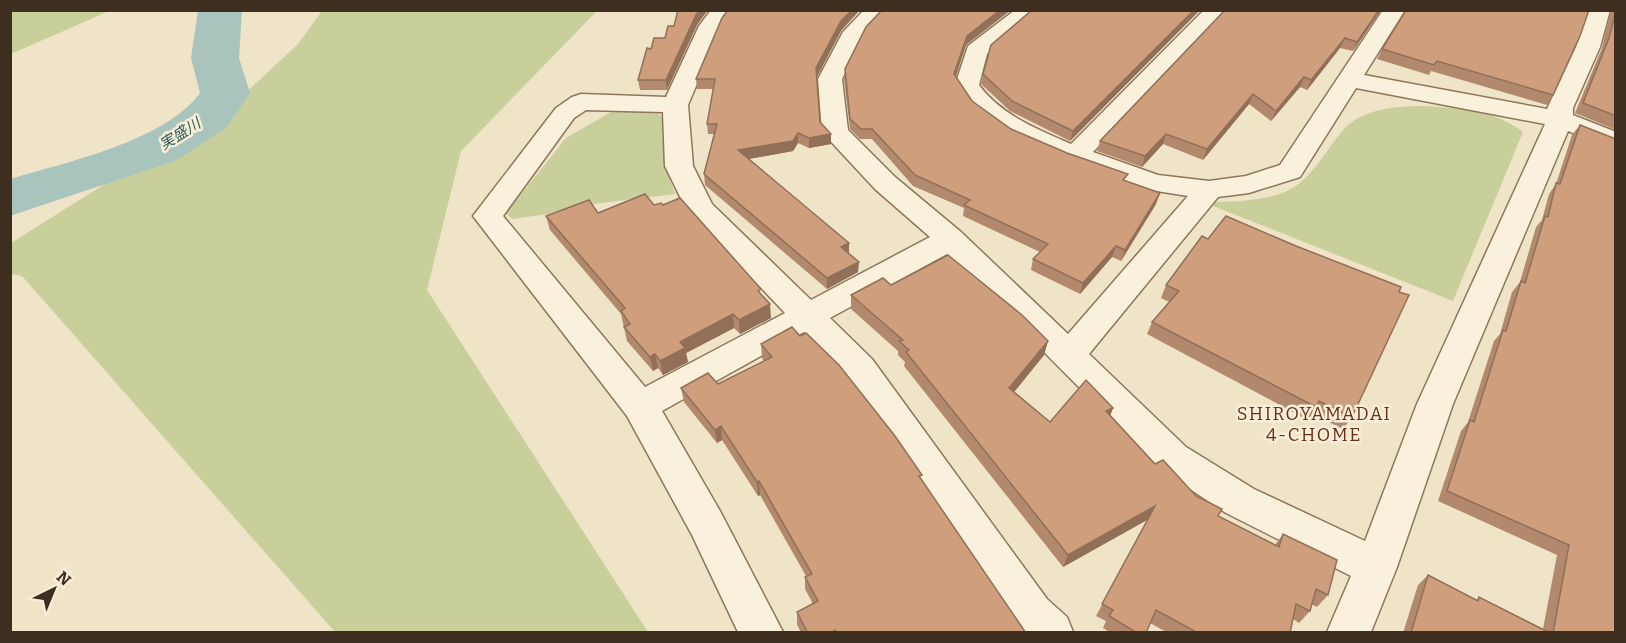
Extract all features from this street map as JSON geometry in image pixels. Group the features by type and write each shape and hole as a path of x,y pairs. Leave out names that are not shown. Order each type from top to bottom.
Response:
{"street":[{"path":"723,10 710,26 675,105 679,166 700,209 860,368 1032,614 1051,633"},
{"path":"877,10 854,32 830,79 835,132 885,183 950,239 1173,458 1240,501 1376,567"},
{"path":"1076,155 1217,10"},
{"path":"1014,13 976,51 967,85 981,105 1019,131 1076,155 1155,183 1209,190 1249,184 1290,171 1394,10"},
{"path":"1349,633 1376,567 1435,404 1560,119 1560,108 1588,47 1599,10"},
{"path":"1349,79 1560,119 1616,142"},
{"path":"675,105 581,102 565,113 488,216 640,406 706,523 761,633"},
{"path":"1069,355 1209,190"},
{"path":"640,406 950,239"}],"green space":[{"path":"11,10 109,10 109,11 11,54"},
{"path":"322,11 597,11 461,151 427,290 648,632 335,632 22,276 11,274 11,243 237,101 298,44"},
{"path":"1425,106 1489,115 1523,132 1453,301 1213,206 1215,202 1257,199 1287,191 1310,174 1343,130 1360,117 1381,110"},
{"path":"611,112 656,112 669,122 666,159 675,194 577,206 570,211 512,219 506,213 566,138"}],"building":[{"path":"678,10 700,10 666,80 638,80 647,48 651,49 654,38 665,38 668,26 674,26"},
{"path":"728,10 852,10 841,21 816,68 820,122 831,134 809,138 798,133 793,141 738,150 849,243 841,247 859,262 827,278 704,174 717,124 707,124 715,79 696,79 722,18"},
{"path":"882,10 1000,10 967,36 954,74 972,101 1011,129 1067,153 1128,174 1123,180 1160,193 1125,250 1116,246 1083,283 1033,259 1048,244 964,205 970,200 915,175 872,129 861,129 850,119 845,69 866,27"},
{"path":"1032,10 1194,10 1073,131 1012,101 983,74 991,45"},
{"path":"1225,10 1379,10 1357,42 1345,38 1311,80 1304,77 1276,111 1253,94 1207,149 1166,134 1145,156 1100,141"},
{"path":"1406,10 1589,10 1580,36 1553,95 1437,61 1434,65 1382,49"},
{"path":"1616,11 1616,116 1583,103 1609,38"},
{"path":"1580,125 1616,139 1616,633 1553,633 1569,545 1447,491 1470,420 1474,422 1521,281 1525,283 1545,216 1548,217 1556,183 1560,184"},
{"path":"645,194 654,205 661,203 663,205 680,198 761,289 758,291 770,304 739,320 733,314 680,342 685,348 660,361 655,354 650,357 624,327 630,324 621,311 625,308 546,216 589,200 598,213"},
{"path":"1226,216 1401,287 1399,292 1409,295 1352,417 1319,401 1316,407 1152,322 1179,291 1166,285 1202,236 1208,239"},
{"path":"948,255 1022,315 1048,341 1009,388 1050,422 1086,380 1113,408 1106,411 1155,464 1163,460 1196,496 1222,509 1218,516 1279,547 1283,534 1337,560 1328,595 1316,589 1310,611 1296,604 1290,633 1198,633 1156,610 1146,633 1137,633 1109,616 1113,610 1102,604 1155,506 1068,555 906,352 909,350 899,341 903,340 851,295 883,278 891,285"},
{"path":"792,327 800,336 806,333 839,365 895,436 922,475 919,476 1026,633 836,633 835,630 831,633 808,633 797,612 818,601 805,577 812,574 759,481 757,482 721,426 715,430 681,388 708,373 718,384 772,357 761,344"},
{"path":"1428,575 1478,601 1479,597 1550,633 1411,633"}],"waterway":[{"name":"実盛川","path":"10,198 158,149 209,116 225,93 215,58 220,10"}],"district":[{"name":"SHIROYAMADAI 4-CHOME","path":"1314,424"}]}
